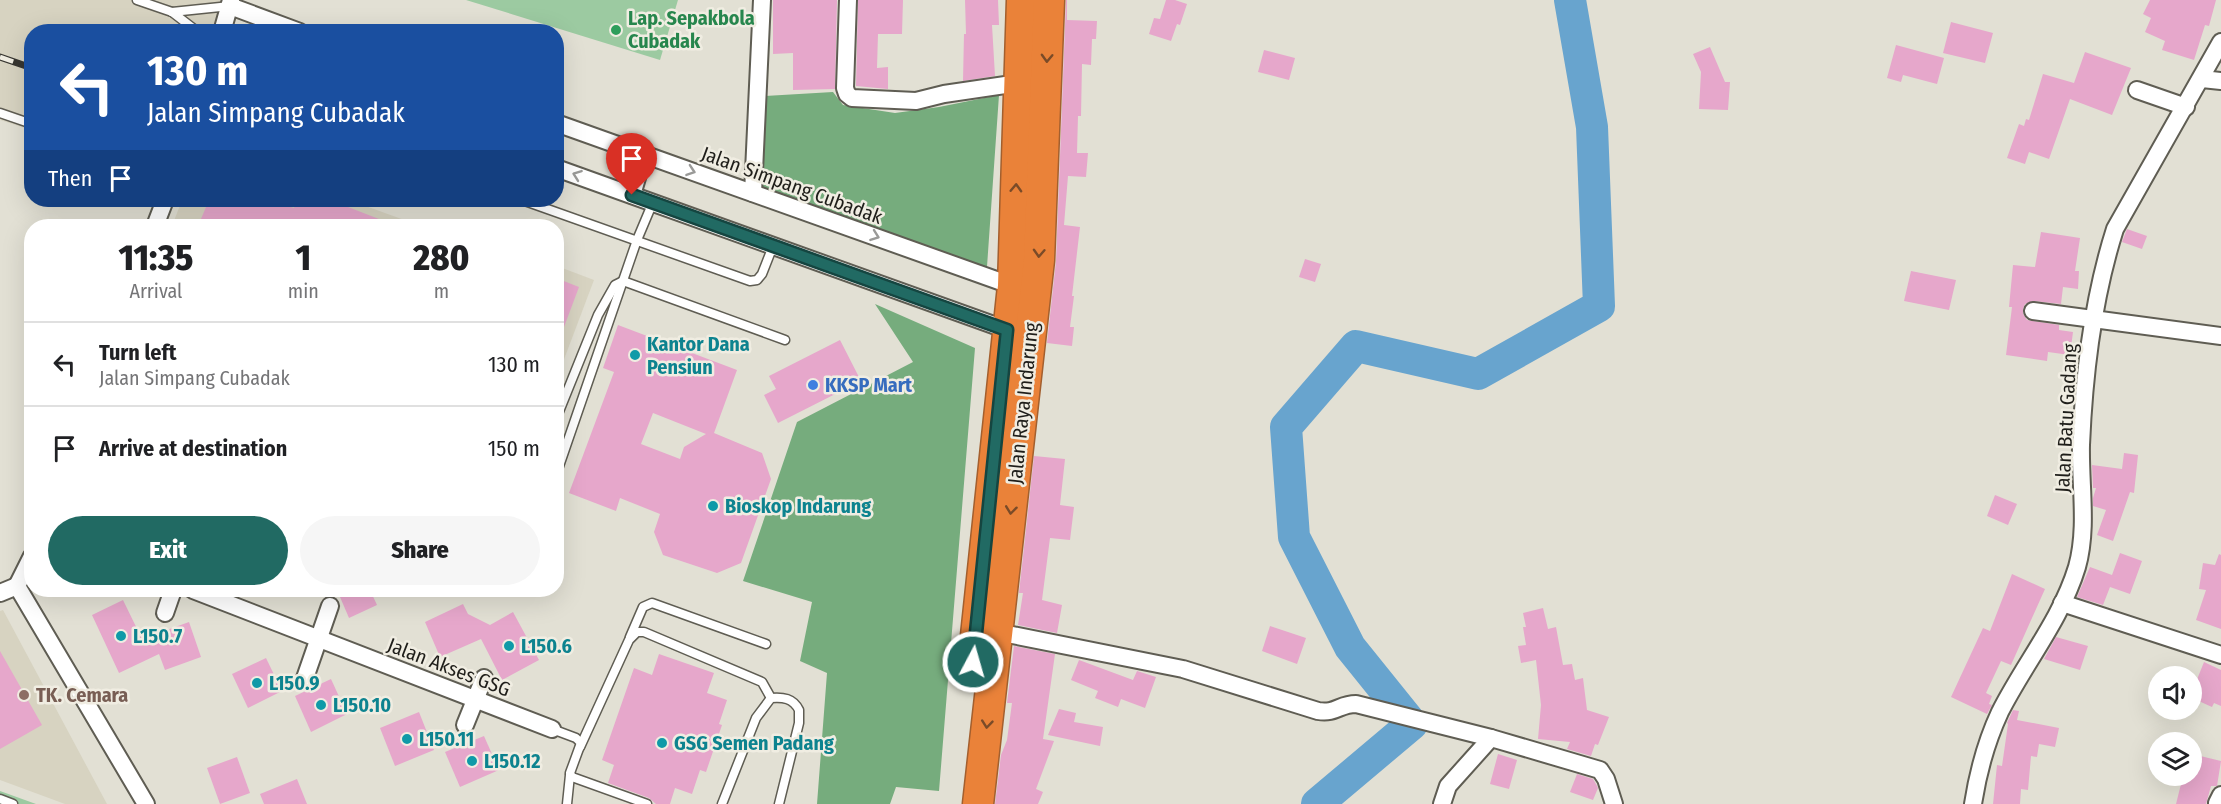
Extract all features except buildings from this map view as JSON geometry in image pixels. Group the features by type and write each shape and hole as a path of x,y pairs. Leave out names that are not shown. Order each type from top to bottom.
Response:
{"highway":[{"name":"Jalan Raya Indarung","path":"958,804 1024,295 1004,85 1022,0"},
{"name":"Jalan Raya Indarung","path":"1024,295 1039,260 1049,0"},
{"name":"Jalan Raya Indarung","path":"978,804 997,632 1019,335"}],"street":[{"path":"753,193 762,0"},
{"path":"848,0 845,88 847,94 859,100 916,101 944,94 1004,85"},
{"path":"224,24 230,3 281,24"},
{"name":"Jalan Batu Gadang","path":"1973,804 1982,760 1997,718 2062,603 2080,554 2083,417 2093,319 2115,229 2221,42"},
{"path":"2202,79 2221,81"},
{"path":"2137,90 2186,107"},
{"name":"Jalan Simpang Cubadak","path":"564,126 753,193 1024,295"},
{"path":"632,195 644,154"},
{"path":"564,171 1019,335"},
{"path":"2033,311 2221,336"},
{"path":"0,593 16,586 24,571"},
{"path":"16,586 146,804"},
{"path":"165,613 170,597"},
{"name":"Jalan Akses GSG","path":"211,597 552,729"},
{"path":"2062,603 2221,655"},
{"path":"305,678 330,606"},
{"path":"997,632 1183,669 1318,711 1329,712 1346,704 1356,704 1459,729 1600,770 1606,779 1614,804"},
{"path":"465,725 484,678"},
{"path":"1442,804 1448,786 1491,738"},
{"path":"2217,803 2221,795"}],"lane":[{"path":"137,0 172,12 188,24"},
{"path":"172,12 230,3"},
{"path":"0,113 24,121"},
{"path":"564,452 653,202"},
{"path":"542,207 750,281 757,280 762,274 773,246"},
{"path":"564,399 598,315 615,285 623,281 785,340"},
{"path":"567,804 570,775 580,747 643,607 652,603 766,644"},
{"path":"629,640 637,633 644,632 762,682 771,698"},
{"path":"722,804 756,717 771,698 780,697 791,700 799,710 799,723 779,804"},
{"name":"Jalan Akses GSG","path":"552,729 579,740 580,747"},
{"path":"570,775 647,804"},
{"path":"0,799 13,804"}],"shaded area":[{"path":"0,0 228,0 221,24 24,24 24,128 0,120"},
{"path":"179,207 322,207 317,219 175,219"},
{"path":"323,207 368,207 402,219 318,219"},
{"path":"564,269 594,280 564,359"},
{"name":"TK. Cemara","path":"3,610 107,804 65,804 0,780 0,611"}],"green space":[{"name":"Lap. Sepakbola Cubadak","path":"466,0 678,0 660,60 564,30 564,24 544,24"},
{"path":"833,92 843,105 895,113 999,95 986,281 759,198 765,96"},
{"path":"875,304 975,348 939,791 896,787 890,804 817,804 827,673 800,661 812,602 743,581 797,422 913,362"},
{"path":"0,791 36,804 0,804"}],"waterway":[{"path":"1317,804 1412,724 1350,647 1294,537 1286,427 1356,346 1478,374 1599,306 1592,127 1570,0"}],"railway":[{"path":"0,57 24,65"}],"place":[{"name":"Lap. Sepakbola Cubadak","path":"616,30"},
{"name":"Kantor Dana Pensiun","path":"635,355"},
{"name":"KKSP Mart","path":"813,385"},
{"name":"Bioskop Indarung","path":"713,506"},
{"name":"L150.7","path":"121,636"},
{"name":"L150.6","path":"509,646"},
{"name":"L150.9","path":"257,683"},
{"name":"TK. Cemara","path":"24,695"},
{"name":"L150.10","path":"321,705"},
{"name":"L150.11","path":"407,739"},
{"name":"GSG Semen Padang","path":"662,743"},
{"name":"L150.12","path":"472,761"}],"route":[{"path":"632,195 1007,330 973,662"}]}
